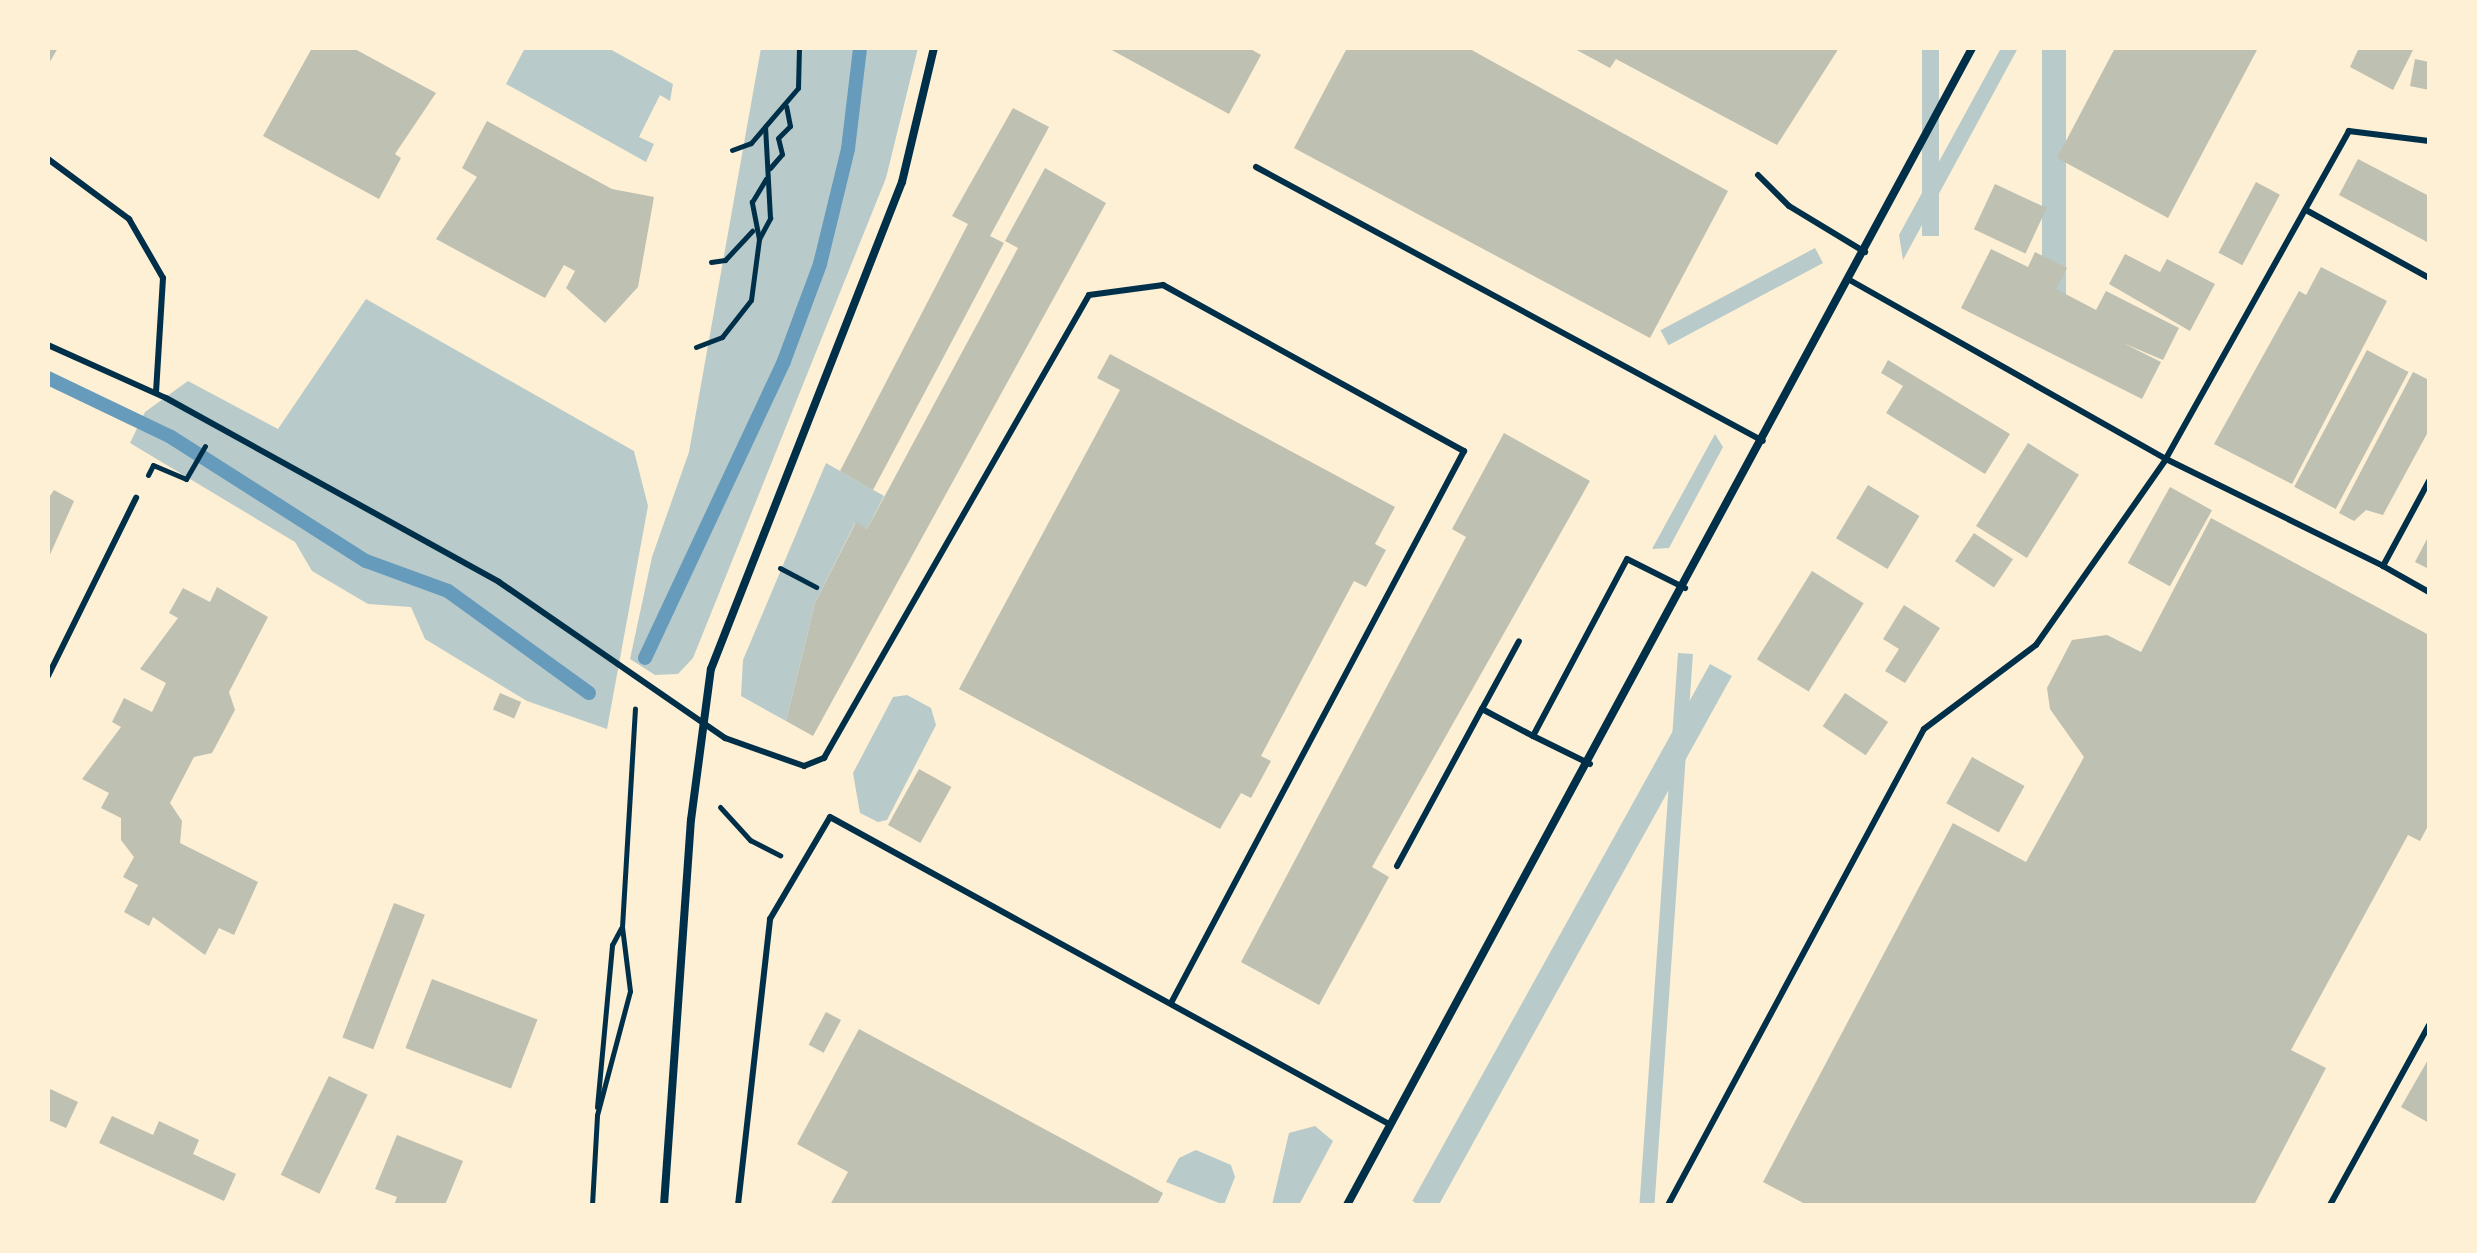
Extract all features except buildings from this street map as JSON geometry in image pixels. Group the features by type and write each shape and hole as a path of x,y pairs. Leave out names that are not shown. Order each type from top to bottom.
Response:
{"street":[{"path":"664,1205 702,723 726,616 902,182 934,48"},
{"path":"1347,1205 1590,764 1972,48"}],"lane":[{"path":"1668,1205 1924,729 2036,645 2166,459 2349,131 2429,141"},
{"path":"48,159 129,219 163,278 156,392"},
{"path":"1256,167 1763,441"},
{"path":"1758,175 1789,206 1865,252"},
{"path":"2306,210 2429,278"},
{"path":"1849,280 2166,459 2383,566 2429,592"},
{"path":"48,345 156,392 499,582 702,723 804,766 824,758 1089,295 1163,285 1464,451 1171,1003"},
{"path":"2383,566 2429,481"},
{"path":"48,676 136,498"},
{"path":"1533,736 1627,559 1685,588"},
{"path":"1397,866 1519,641"},
{"path":"1482,709 1590,764"},
{"path":"738,1205 770,919 822,823 838,818 1391,1125"},
{"path":"2330,1205 2429,1025"}],"path":[{"path":"732,150 765,127 786,106 798,88 799,48"},
{"path":"770,168 782,154 778,138 790,126 786,106"},
{"path":"696,347 722,337 751,300 759,239 770,218 770,168 765,127"},
{"path":"759,239 752,231 752,202 768,176"},
{"path":"711,262 725,260 752,231"},
{"path":"153,465 186,479 205,445"},
{"path":"772,564 816,587"},
{"path":"597,1115 630,991 622,927 635,721 621,667"},
{"path":"716,802 750,840 798,864"},
{"path":"592,1205 612,945 622,927"}],"shaded area":[{"path":"525,48 608,48 673,84 670,101 660,95 639,137 654,144 646,162 506,84"},
{"path":"761,48 918,48 886,178 693,658 678,674 655,675 630,659 652,557 689,452"},
{"path":"1922,48 1939,48 1939,236 1922,236"},
{"path":"2001,48 2018,48 1903,260 1899,235"},
{"path":"2042,48 2066,48 2066,310 2042,310"},
{"path":"1815,248 1823,263 1668,345 1660,330"},
{"path":"366,299 634,451 648,506 607,729 527,701 425,639 411,607 368,604 312,571 295,542 130,443 145,412 188,381 278,429"},
{"path":"1715,434 1723,447 1669,548 1652,549"},
{"path":"826,463 884,496 867,529 855,523 815,603 786,721 741,696 743,660"},
{"path":"1678,653 1693,654 1654,1205 1639,1205"},
{"path":"1710,664 1732,676 1439,1205 1420,1205 1412,1201"},
{"path":"907,695 931,708 936,725 887,820 878,822 860,813 853,773 893,697"},
{"path":"1315,1126 1333,1141 1299,1205 1272,1205 1289,1133"},
{"path":"1196,1150 1231,1165 1235,1177 1224,1205 1166,1182 1179,1158"}],"waterway":[{"path":"645,658 784,361 820,264 848,149 860,48"},
{"path":"48,378 171,437 366,561 448,591 589,693"}]}
